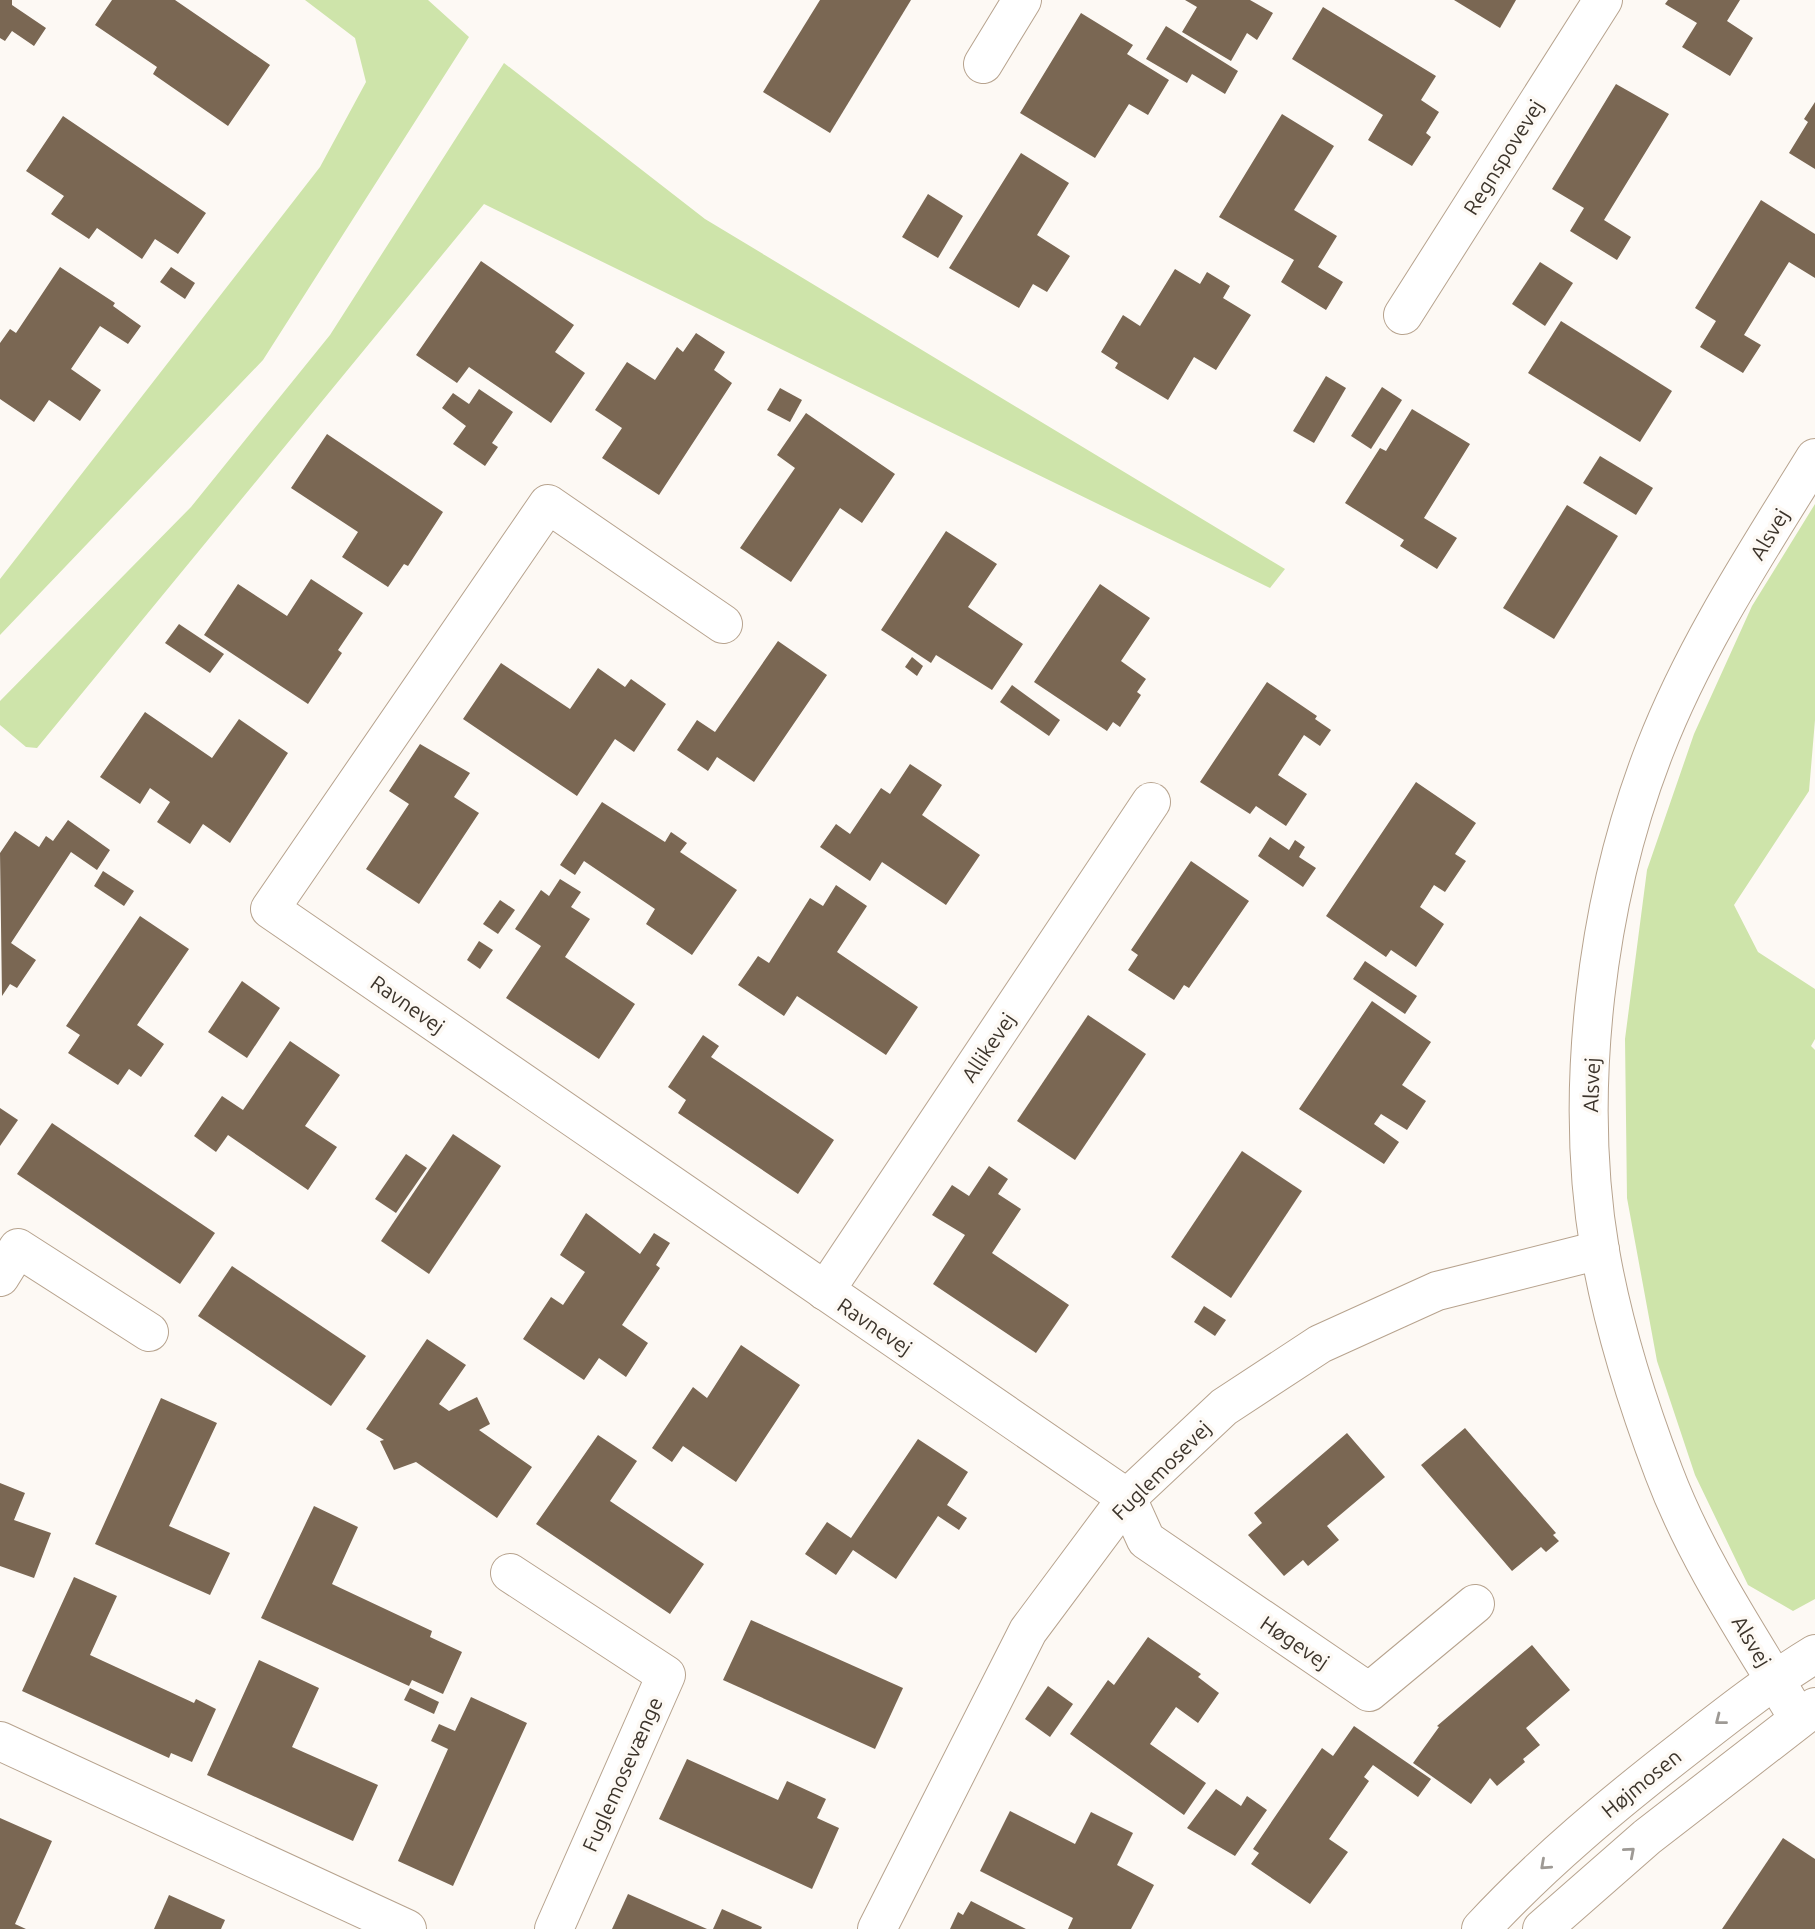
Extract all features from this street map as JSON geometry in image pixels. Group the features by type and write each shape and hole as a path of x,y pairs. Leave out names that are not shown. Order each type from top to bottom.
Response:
{"street":[{"path":"983,64 1022,0"},
{"name":"Regnspovevej","path":"1403,315 1603,0"},
{"name":"Alsvej","path":"1806,1712 1774,1678 1711,1572 1665,1475 1628,1367 1600,1250 1589,1127 1594,994 1617,870 1655,749 1717,618 1815,458"},
{"name":"Ravnevej","path":"723,624 548,503 270,909 1127,1498"},
{"name":"Allikevej","path":"825,1291 1151,803"},
{"path":"0,1277 18,1248 149,1332"},
{"name":"Fuglemosevej","path":"877,1929 1028,1631 1127,1498 1224,1408 1320,1344 1437,1291 1600,1250"},
{"name":"Høgevej","path":"1127,1498 1146,1540 1369,1692 1475,1604"},
{"name":"Fuglemosevænge","path":"510,1573 666,1675 554,1929"},
{"name":"Højmosen","path":"1480,1929 1515,1892 1613,1804 1774,1678 1815,1654"},
{"path":"1542,1929 1647,1837 1806,1712"},
{"path":"0,1741 407,1929"}],"green space":[{"path":"305,0 428,0 469,37 263,360 0,635 0,579 320,167 366,82 355,38"},
{"path":"504,63 705,219 1285,569 1270,588 484,204 37,748 26,747 0,725 0,701 191,507 330,335"},
{"path":"1815,504 1815,720 1809,791 1734,905 1758,952 1815,989 1815,1039 1811,1046 1815,1050 1815,1599 1793,1611 1748,1585 1695,1475 1657,1361 1627,1198 1625,1039 1647,870 1694,734 1752,606"}],"building":[{"path":"0,0 12,0 12,5 46,28 34,46 12,31 5,41 0,38"},
{"path":"112,0 175,0 270,65 228,126 153,74 157,67 95,25"},
{"path":"820,0 911,0 830,133 763,92"},
{"path":"1185,0 1250,0 1273,13 1257,40 1247,33 1231,61 1182,32 1197,7"},
{"path":"1454,0 1516,0 1500,28"},
{"path":"1668,0 1740,0 1727,21 1753,38 1730,76 1682,47 1697,23 1665,4"},
{"path":"1323,7 1436,76 1421,100 1439,112 1426,133 1431,137 1412,166 1368,140 1383,115 1292,59"},
{"path":"1081,13 1133,45 1127,54 1169,80 1148,115 1129,104 1095,158 1020,113"},
{"path":"1166,26 1238,71 1225,94 1192,74 1187,83 1146,59"},
{"path":"1616,84 1669,114 1604,220 1631,237 1617,260 1570,231 1584,208 1552,189"},
{"path":"1815,102 1815,169 1789,153 1808,122 1804,119"},
{"path":"1282,114 1334,146 1294,210 1337,236 1318,267 1343,282 1326,310 1281,282 1294,260 1219,217"},
{"path":"63,116 206,213 178,254 155,239 142,259 97,228 89,239 51,214 64,196 26,171"},
{"path":"1021,153 1069,183 1037,235 1070,256 1047,292 1033,284 1019,308 949,268"},
{"path":"928,194 963,216 938,258 902,237"},
{"path":"1761,200 1815,234 1815,278 1789,262 1744,335 1761,345 1743,373 1700,347 1716,321 1695,308"},
{"path":"481,261 574,325 555,352 585,373 551,423 469,367 457,383 416,355"},
{"path":"1540,262 1573,283 1545,326 1512,304"},
{"path":"60,267 115,303 113,306 141,326 128,344 100,326 71,369 101,390 80,421 49,400 34,422 0,399 0,343 10,329 16,333"},
{"path":"171,267 195,283 185,299 160,282"},
{"path":"1175,269 1200,284 1207,272 1230,286 1223,298 1251,315 1216,370 1194,357 1168,400 1115,368 1118,363 1101,352 1123,315 1140,326"},
{"path":"1561,321 1672,391 1640,442 1528,373"},
{"path":"696,333 725,352 714,370 732,383 659,495 602,458 622,428 595,410 627,362 655,380 677,347 683,352"},
{"path":"1326,376 1346,388 1314,443 1293,431"},
{"path":"1382,387 1402,400 1371,449 1351,436"},
{"path":"780,388 802,400 790,422 767,410"},
{"path":"479,389 513,412 492,443 498,447 485,466 453,444 466,426 442,408 453,393 469,404"},
{"path":"1412,409 1470,444 1424,518 1457,538 1437,569 1400,546 1404,540 1345,503 1380,448 1386,451"},
{"path":"806,413 895,474 862,523 840,508 791,582 740,548 795,468 777,455"},
{"path":"327,434 443,512 408,566 404,564 388,587 342,557 358,532 291,488"},
{"path":"1600,456 1653,488 1636,515 1583,483"},
{"path":"1567,505 1618,536 1554,639 1503,608"},
{"path":"946,531 997,564 968,607 1023,644 992,690 936,655 931,663 881,630"},
{"path":"311,579 363,613 338,650 342,653 308,704 204,635 238,584 287,616"},
{"path":"1100,584 1150,618 1121,661 1146,679 1137,692 1141,695 1120,727 1113,722 1107,731 1034,682"},
{"path":"179,624 224,654 210,673 165,643"},
{"path":"778,641 827,675 754,782 717,757 708,771 677,750 697,720 715,732"},
{"path":"912,657 923,666 917,676 905,667"},
{"path":"501,663 570,709 598,668 625,687 631,679 666,704 634,752 615,739 577,796 463,719"},
{"path":"1267,682 1317,716 1315,719 1331,730 1320,746 1304,735 1278,775 1307,794 1286,826 1256,806 1250,814 1200,782"},
{"path":"1012,685 1060,720 1049,736 1000,702"},
{"path":"145,712 212,758 239,719 288,753 230,843 203,824 190,844 157,822 170,802 150,788 140,804 100,777"},
{"path":"420,744 470,773 454,797 479,813 419,904 366,869 409,804 389,791"},
{"path":"910,764 942,785 922,815 980,855 946,905 882,862 870,881 820,847 836,824 850,834 881,788 890,794"},
{"path":"1416,782 1476,823 1455,854 1466,861 1445,892 1434,885 1420,907 1444,924 1416,967 1391,950 1386,957 1326,916"},
{"path":"602,802 665,842 671,832 687,843 680,852 737,890 692,955 646,924 655,909 584,861 575,875 560,865"},
{"path":"68,820 110,850 97,870 71,852 11,943 36,960 17,988 10,984 2,996 0,853 15,831 39,847 46,836 53,841"},
{"path":"1270,837 1289,850 1295,840 1305,847 1299,857 1316,868 1303,887 1258,856"},
{"path":"1191,861 1249,901 1189,988 1184,985 1174,1000 1128,970 1138,955 1131,950"},
{"path":"103,871 134,891 124,906 94,886"},
{"path":"560,879 581,892 571,907 590,919 565,957 635,1004 599,1059 506,998 541,946 515,929 541,890 549,896"},
{"path":"836,885 867,906 837,952 918,1007 886,1055 797,996 784,1016 738,985 758,956 769,963 810,898 823,906"},
{"path":"500,900 515,910 498,934 483,924"},
{"path":"140,916 189,949 137,1025 164,1044 141,1077 129,1069 118,1085 68,1053 80,1035 66,1026"},
{"path":"479,941 493,950 480,969 467,960"},
{"path":"1365,961 1417,996 1405,1014 1353,979"},
{"path":"242,981 280,1008 247,1058 208,1032"},
{"path":"1372,1001 1431,1042 1402,1085 1426,1101 1407,1130 1381,1114 1374,1124 1399,1142 1384,1164 1299,1109"},
{"path":"1088,1015 1146,1054 1075,1160 1017,1121"},
{"path":"703,1035 719,1046 711,1057 834,1140 798,1194 678,1113 686,1100 668,1087"},
{"path":"290,1041 340,1075 305,1126 337,1147 308,1190 228,1135 216,1152 194,1136 222,1096 243,1110"},
{"path":"0,1108 18,1120 0,1146"},
{"path":"52,1123 215,1233 180,1284 17,1174"},
{"path":"453,1134 501,1166 429,1274 381,1241"},
{"path":"1242,1151 1302,1191 1231,1298 1171,1257"},
{"path":"406,1154 427,1168 396,1213 375,1199"},
{"path":"989,1166 1008,1179 998,1194 1021,1209 992,1253 1069,1305 1036,1353 933,1284 965,1235 932,1215 952,1185 969,1196"},
{"path":"586,1213 640,1254 654,1233 670,1243 656,1265 660,1268 622,1325 648,1343 626,1377 599,1358 584,1380 523,1339 551,1297 563,1305 585,1272 560,1255"},
{"path":"232,1266 366,1356 331,1406 198,1316"},
{"path":"1204,1306 1226,1320 1215,1336 1194,1322"},
{"path":"427,1339 466,1365 439,1404 449,1411 477,1397 490,1424 479,1430 532,1467 497,1518 416,1462 394,1470 380,1441 384,1440 366,1429"},
{"path":"741,1345 800,1385 736,1482 683,1446 672,1462 652,1448 693,1387 707,1398"},
{"path":"161,1398 217,1423 169,1526 230,1553 210,1595 95,1544"},
{"path":"1465,1428 1556,1533 1553,1535 1559,1541 1546,1552 1541,1547 1512,1571 1421,1465"},
{"path":"1347,1433 1385,1477 1327,1526 1339,1540 1308,1566 1303,1560 1284,1576 1248,1535 1262,1523 1254,1513"},
{"path":"598,1435 637,1461 610,1501 704,1564 670,1614 536,1524"},
{"path":"918,1439 968,1472 947,1505 967,1518 959,1530 938,1516 896,1579 853,1550 836,1575 805,1554 827,1522 851,1538"},
{"path":"0,1483 25,1493 14,1520 51,1533 34,1578 0,1566"},
{"path":"314,1506 358,1527 332,1584 432,1631 430,1637 462,1652 443,1694 412,1680 409,1686 261,1618"},
{"path":"74,1577 117,1596 90,1655 194,1703 196,1699 216,1709 192,1762 171,1753 169,1758 22,1691"},
{"path":"751,1620 903,1688 875,1749 723,1680"},
{"path":"1148,1637 1201,1674 1198,1677 1219,1693 1198,1723 1176,1707 1150,1744 1206,1783 1184,1815 1070,1734 1108,1680 1114,1685"},
{"path":"1532,1645 1570,1690 1526,1728 1540,1745 1497,1786 1490,1778 1471,1804 1413,1763 1439,1727 1437,1726"},
{"path":"259,1660 319,1688 292,1747 378,1785 353,1841 207,1775"},
{"path":"1048,1686 1073,1704 1050,1737 1025,1719"},
{"path":"410,1688 439,1702 434,1714 404,1700"},
{"path":"471,1697 527,1723 453,1886 398,1861 448,1749 431,1741 439,1724 455,1731"},
{"path":"1354,1726 1431,1779 1418,1797 1373,1765 1364,1777 1369,1781 1329,1839 1348,1852 1310,1904 1251,1864 1259,1853 1253,1849 1322,1748 1333,1756"},
{"path":"687,1759 778,1800 787,1781 826,1799 817,1818 839,1828 812,1889 659,1819"},
{"path":"1216,1789 1241,1806 1247,1796 1267,1810 1235,1856 1187,1828"},
{"path":"1010,1811 1075,1844 1091,1812 1133,1833 1117,1865 1154,1885 1131,1929 1068,1929 1073,1918 980,1871"},
{"path":"0,1818 52,1841 15,1924 26,1929 0,1929"},
{"path":"1783,1838 1815,1859 1815,1929 1722,1929"},
{"path":"628,1894 707,1929 612,1929"},
{"path":"169,1895 225,1920 221,1929 154,1929"},
{"path":"971,1901 1026,1929 950,1929 958,1912 963,1915"},
{"path":"722,1909 762,1927 713,1929"}]}
